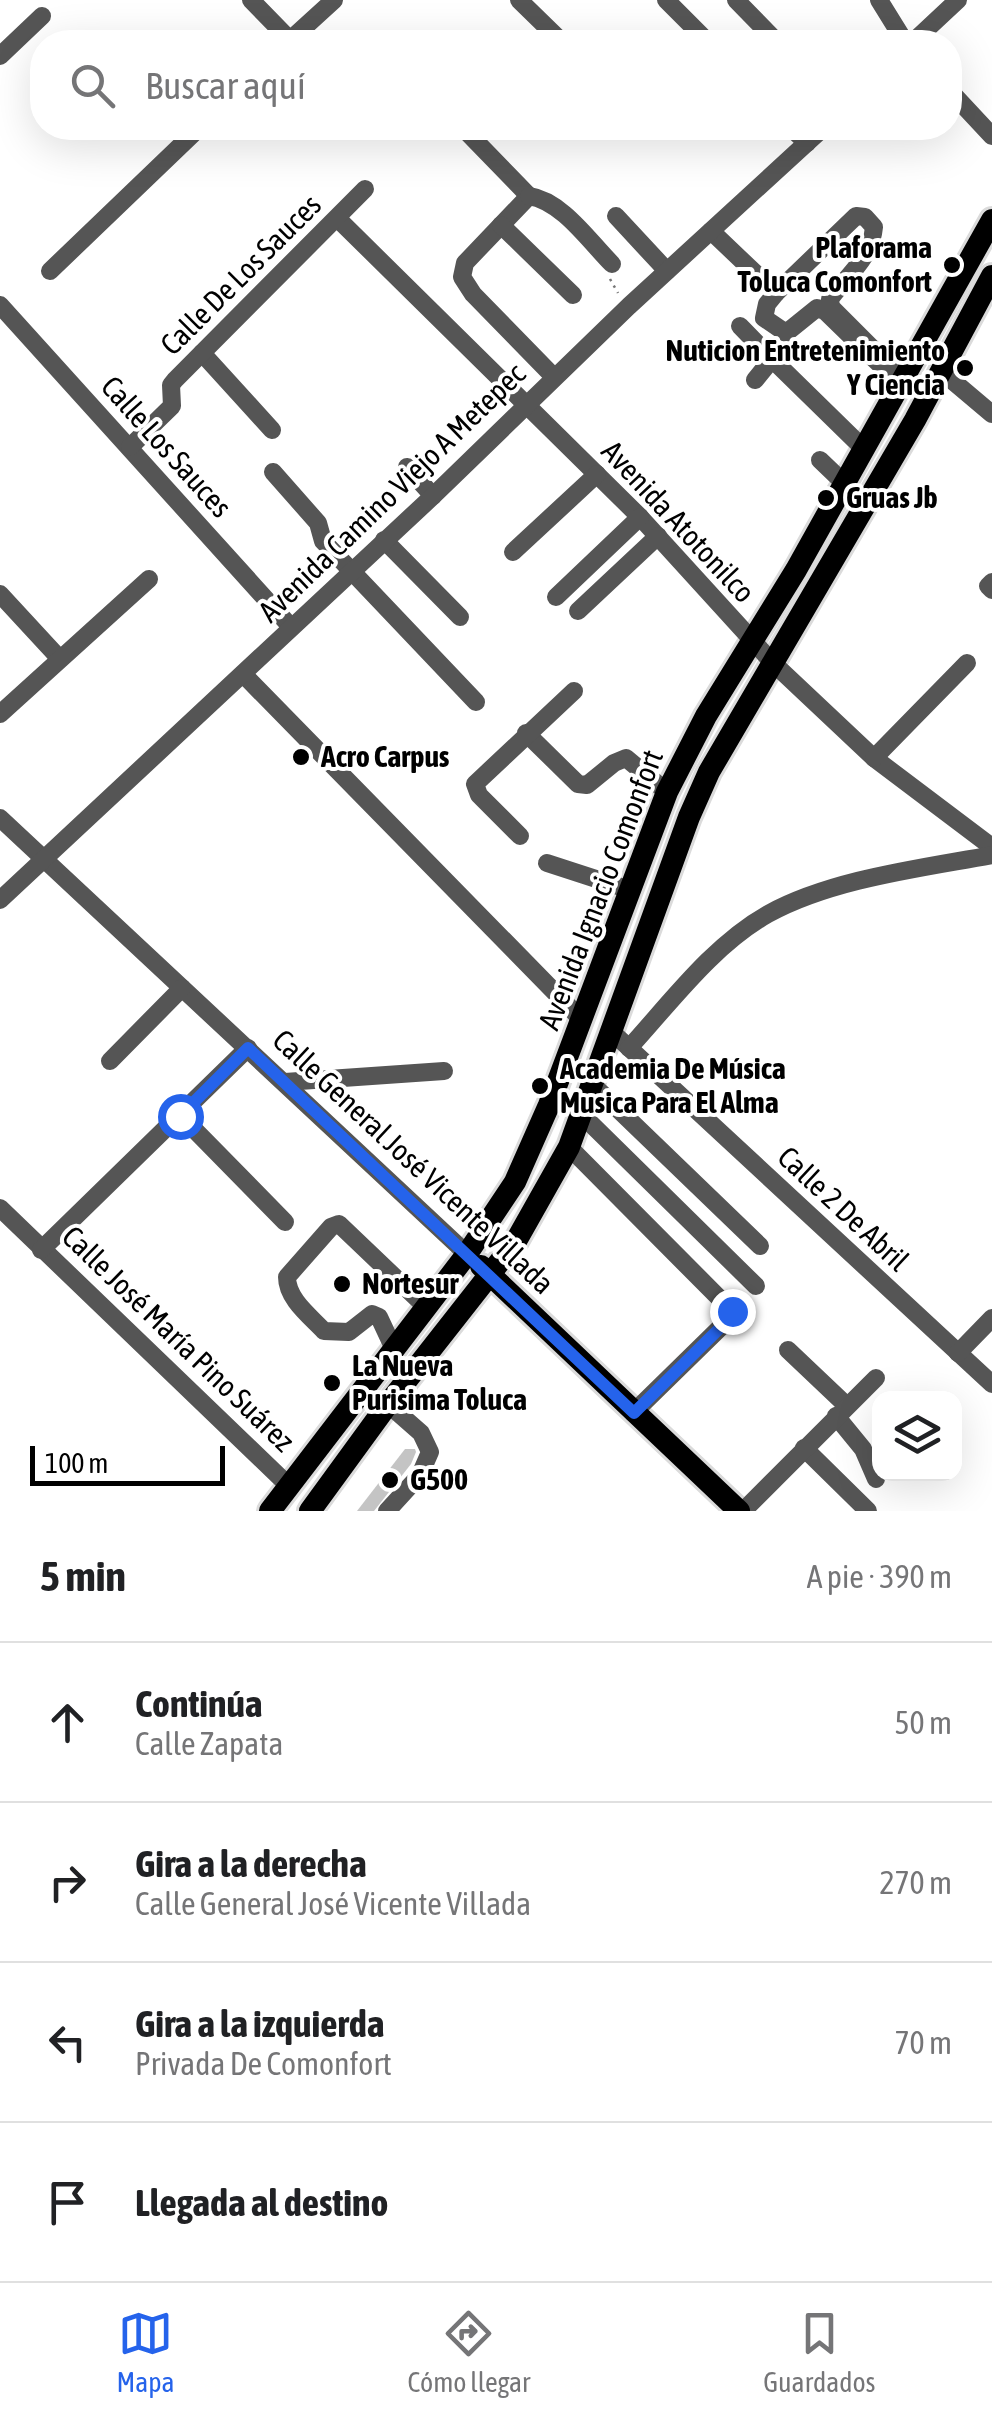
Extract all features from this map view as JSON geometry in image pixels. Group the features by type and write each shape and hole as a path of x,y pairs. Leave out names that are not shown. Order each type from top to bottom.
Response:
{"main road":[{"name":"Avenida Ignacio Comonfort","path":"270,1511 468,1254 505,1198 532,1147 667,792 706,716 754,642 992,220"},
{"name":"Avenida Ignacio Comonfort","path":"313,1510 388,1404 492,1276 569,1148 593,1085 621,1040 689,817 709,772 915,420 992,276"},
{"name":"Calle General José Vicente Villada","path":"468,1254 741,1511"},
{"name":"Calle José María Pino Suárez","path":"289,1486 313,1510"}],"street":[{"path":"251,0 278,30"},
{"path":"302,30 334,0"},
{"path":"519,0 550,30"},
{"path":"666,0 696,30"},
{"path":"736,0 765,30"},
{"path":"879,0 898,30"},
{"path":"926,30 958,0"},
{"path":"0,56 42,16"},
{"path":"962,104 992,136"},
{"path":"50,271 187,140"},
{"path":"475,140 529,196 540,197 558,209 612,264"},
{"path":"803,140 806,143"},
{"name":"Avenida Camino Viejo A Metepec","path":"0,900 809,140"},
{"name":"Calle De Los Sauces","path":"130,447 172,406 171,386 365,190"},
{"path":"529,196 465,263 462,277 473,294 554,377"},
{"path":"616,216 667,271"},
{"path":"856,216 865,217 874,227 872,244 830,299 831,307 902,380 874,362 825,311 810,311 786,333 764,318 767,304 776,294 856,216"},
{"name":"Avenida Atotonilco","path":"338,219 640,517 772,662 874,758 992,847"},
{"path":"501,225 572,296"},
{"path":"711,231 776,294"},
{"name":"Calle Los Sauces","path":"0,305 291,627"},
{"path":"740,326 864,450"},
{"path":"202,353 272,430"},
{"path":"755,380 772,359"},
{"path":"941,370 992,414"},
{"path":"820,460 845,484"},
{"path":"407,467 434,496"},
{"path":"272,472 316,520 320,538 476,702"},
{"path":"513,552 597,474"},
{"path":"556,597 640,517"},
{"path":"578,611 658,536"},
{"path":"384,540 460,617"},
{"path":"0,714 149,579"},
{"path":"0,594 60,659"},
{"path":"874,758 967,663"},
{"path":"243,674 582,1020"},
{"path":"520,836 479,796 475,784 574,691"},
{"path":"526,734 578,784 587,784 626,758 655,778 667,792"},
{"name":"Calle General José Vicente Villada","path":"0,818 468,1254"},
{"path":"621,1040 768,914 834,889 992,855"},
{"path":"548,863 630,890"},
{"path":"110,1061 182,988"},
{"name":"Calle 2 De Abril","path":"621,1040 992,1384"},
{"path":"41,1250 248,1048"},
{"path":"285,1082 444,1071"},
{"path":"593,1085 760,1246"},
{"path":"580,1114 756,1286"},
{"path":"180,1116 285,1222"},
{"path":"569,1148 732,1311 728,1320 634,1413"},
{"name":"Calle José María Pino Suárez","path":"0,1208 289,1486"},
{"path":"0,1236 14,1222"},
{"path":"339,1224 421,1311 379,1317 372,1314 349,1332 324,1331 292,1296 286,1285 287,1277 339,1224"},
{"path":"379,1317 393,1347"},
{"path":"958,1354 992,1318"},
{"path":"788,1350 841,1411 872,1469"},
{"path":"741,1511 876,1378"},
{"path":"388,1404 422,1433 430,1452 420,1475 388,1511"},
{"path":"804,1448 868,1511"}],"building":[{"name":"G500","path":"405,1449 415,1449 411,1464 374,1511 357,1511"}],"place":[{"name":"Plaforama Toluca Comonfort","path":"952,265"},
{"name":"Nuticion Entretenimiento Y Ciencia","path":"965,368"},
{"name":"Gruas Jb","path":"826,498"},
{"name":"Acro Carpus","path":"301,757"},
{"name":"Academia De Música Musica Para El Alma","path":"540,1086"},
{"name":"Nortesur","path":"342,1284"},
{"name":"La Nueva Purisima Toluca","path":"332,1383"},
{"name":"G500","path":"390,1480"}],"route":[{"path":"180,1116 248,1048 634,1413 728,1320 732,1311"}]}
